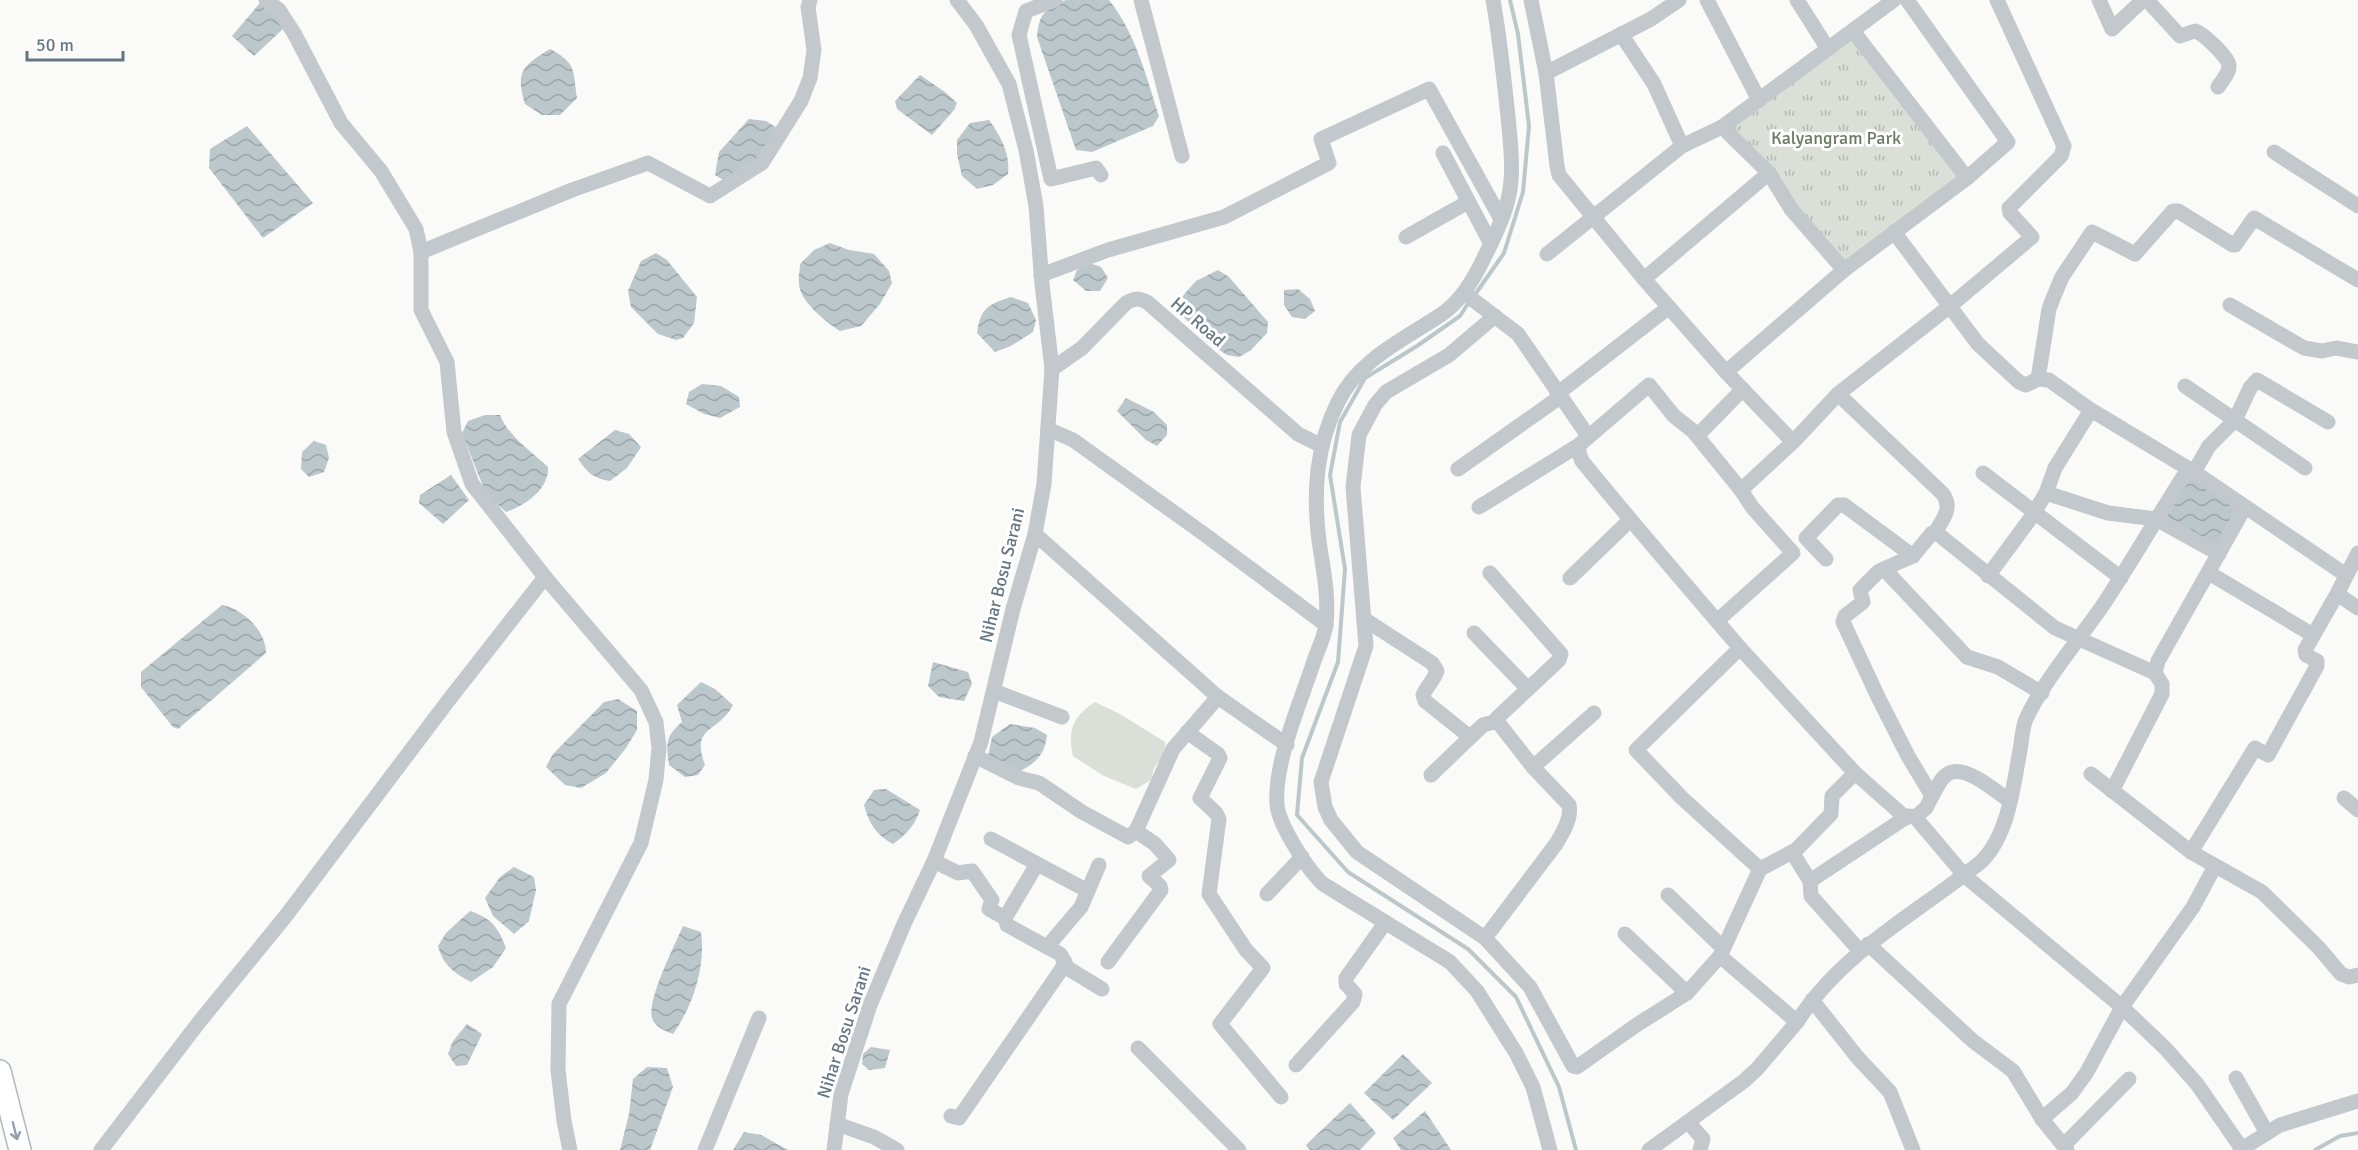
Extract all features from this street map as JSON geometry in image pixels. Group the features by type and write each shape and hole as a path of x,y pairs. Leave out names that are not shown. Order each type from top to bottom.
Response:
{"highway":[{"path":"0,1071 20,1150"}],"street":[{"path":"266,0 279,10 294,33 341,123 381,171 416,229 421,252 421,310 447,362 454,432 460,453 477,491 545,577 641,690 657,722 659,748 656,780 641,843 559,1004 558,1070 570,1150"},
{"path":"421,252 572,190 648,163 710,196 762,163 801,101 810,78 814,50 808,7 810,0"},
{"name":"Nihar Bosu Sarani","path":"834,1150 841,1094 870,1005 904,924 934,861 975,756 1035,534 1044,484 1052,369 1036,206 1009,84 976,26 957,0"},
{"path":"1055,0 1026,11 1019,35 1051,179 1096,168 1101,175"},
{"path":"1141,0 1182,156"},
{"path":"1493,0 1502,55 1511,182 1501,219 1467,294 1444,313 1395,343 1358,372 1338,401 1320,445 1314,494 1326,585 1326,625 1280,770 1277,803 1280,816 1310,872 1323,884 1450,962 1477,991 1516,1053 1533,1087 1550,1150"},
{"path":"1531,0 1546,74 1560,175 1669,308 1726,372 1793,441"},
{"path":"1546,74 1651,19 1679,0"},
{"path":"1707,0 1759,100"},
{"path":"1797,0 1828,49"},
{"path":"1547,254 1682,146 1722,128 1894,0"},
{"path":"1726,372 1844,270 1967,178 2008,142 1907,0"},
{"path":"2099,0 2112,29 2145,0 2180,36 2195,31 2204,34 2228,62 2229,69 2218,87"},
{"path":"1741,489 1793,441 1838,394 2031,239 2031,235 2010,213 2009,208 2061,156 2064,146 2002,2"},
{"path":"1853,31 1967,178"},
{"path":"1621,34 1654,84 1682,146"},
{"path":"1041,274 1108,250 1203,225 1236,212 1329,163 1321,139 1428,88 1501,219"},
{"path":"1722,128 1769,173 1791,209 1844,270"},
{"path":"2274,152 2358,206"},
{"path":"1443,153 1491,244"},
{"path":"1644,279 1769,173"},
{"path":"1406,237 1468,202"},
{"path":"2038,379 2049,309 2062,277 2092,232 2135,254 2173,211 2178,211 2233,245 2254,218 2358,280"},
{"path":"1894,232 1978,344 2019,382 2026,385 2038,379 2049,380 2091,410 2191,471 2346,576"},
{"path":"1467,294 1518,334 1584,440"},
{"name":"HP Road","path":"1052,369 1082,348 1126,303 1140,298 1298,435 1320,445"},
{"path":"2230,305 2304,348 2313,351 2336,348 2358,352"},
{"path":"1458,469 1558,395 1669,308"},
{"path":"1490,312 1449,355 1386,392 1375,405 1359,435 1353,487 1365,652 1322,775 1325,807 1338,831 1357,852 1485,938 1530,987 1573,1066 1578,1067 1635,1026 1687,993 1721,952 1760,869 1792,852 1831,814 1832,796 1855,773"},
{"path":"1649,1150 1757,1069 1797,1022 1812,1000 1864,948 1965,876 1993,850 2000,836 2010,801 2026,720 2078,639 2121,578 2156,519 2209,446 2235,420 2254,382 2260,380 2328,422"},
{"path":"1479,507 1584,440 1649,385 1674,416 1697,436 1741,489 1752,507 1793,553 1717,621"},
{"path":"2185,386 2305,468"},
{"path":"1697,436 1743,389"},
{"path":"1838,394 1948,502 1948,509 1935,533 1932,533 1913,556 1876,573 1862,588 1860,593 1863,602 1845,616 1843,622 1908,756 1932,796"},
{"path":"1988,576 2034,513 2046,493 2055,468 2091,410"},
{"path":"1048,429 1073,440 1326,625"},
{"path":"1584,440 1579,453 1582,462 1740,648 1855,773 1911,817 1965,876 2122,1007 2165,1048 2197,1084 2241,1149 2280,1125 2358,1101"},
{"path":"1983,473 2121,578"},
{"path":"2046,493 2108,513 2156,519 2219,554"},
{"path":"1826,559 1806,538 1839,504 1844,505 1913,556"},
{"path":"2155,674 2158,661 2245,507"},
{"path":"1570,578 1630,520"},
{"path":"1935,533 2055,628 2155,674 2164,687 2112,790"},
{"path":"1035,534 1218,697 1287,745"},
{"path":"2191,852 2255,748 2268,755 2317,666 2317,661 2305,652 2358,553"},
{"path":"1884,569 1967,657 1998,668 2042,693"},
{"path":"1490,573 1561,654 1559,660 1497,718 1497,721"},
{"path":"2209,573 2313,635"},
{"path":"101,1150 200,1021 285,917 545,577"},
{"path":"2337,594 2358,608"},
{"path":"1364,619 1432,663 1437,671 1435,679 1426,687 1423,695 1425,701 1470,737"},
{"path":"1474,633 1528,689"},
{"path":"1740,648 1636,750 1682,798 1760,869"},
{"path":"994,691 1062,717"},
{"path":"975,756 1019,778 1039,783 1082,812 1127,837 1136,831 1173,748 1218,697"},
{"path":"1533,767 1594,712"},
{"path":"1485,938 1556,844 1570,815 1569,805 1533,767 1497,721"},
{"path":"1431,776 1483,725 1497,721"},
{"path":"1187,732 1220,756 1200,798 1216,813 1218,819 1209,894 1246,950 1263,968 1220,1024 1281,1097"},
{"path":"1810,881 1926,808 1945,775 1956,770 1965,772 2010,801"},
{"path":"2091,774 2191,852 2262,892 2319,948 2341,974 2349,977 2358,975"},
{"path":"2344,798 2358,810"},
{"path":"1108,962 1161,890 1160,886 1149,878 1150,875 1169,860 1155,844 1136,831"},
{"path":"991,839 1088,891"},
{"path":"1792,852 1810,881 1811,896 1864,948 1973,1041 2013,1071 2042,1119 2066,1147 2129,1079"},
{"path":"1267,894 1302,857"},
{"path":"934,861 958,873 972,871 991,899 989,909 1005,918 1007,925 1064,957 1064,966 959,1118 951,1116"},
{"path":"1005,918 1037,864"},
{"path":"1047,947 1081,907 1099,865"},
{"path":"2042,1119 2072,1093 2087,1072 2122,1007 2193,907 2215,866"},
{"path":"1668,895 1721,952 1797,1022"},
{"path":"1296,1065 1353,1002 1355,994 1346,984 1346,978 1385,923"},
{"path":"1625,934 1687,993"},
{"path":"1064,966 1102,989"},
{"path":"1812,1000 1858,1058 1890,1092 1913,1150"},
{"path":"705,1150 759,1018"},
{"path":"1138,1048 1239,1150"},
{"path":"2236,1078 2267,1133"},
{"path":"1688,1122 1703,1139 1700,1150"},
{"path":"837,1124 874,1137 897,1150"}],"green space":[{"name":"Kalyangram Park","path":"1849,34 1960,179 1846,262 1727,128"},
{"path":"1095,702 1120,714 1165,742 1166,752 1154,768 1151,780 1136,789 1104,776 1073,756 1071,739 1074,725 1081,713"}],"water":[{"path":"1066,0 1109,0 1133,41 1159,116 1153,126 1092,152 1076,150 1037,37 1039,23 1044,13"},
{"path":"260,3 274,14 283,29 254,56 232,36"},
{"path":"550,49 569,64 575,81 577,98 560,115 542,115 525,104 522,93 521,76 524,70 533,60"},
{"path":"920,75 957,103 954,110 932,135 897,109 895,101"},
{"path":"749,119 766,121 779,129 755,164 725,181 715,175 719,152"},
{"path":"989,120 1004,146 1008,159 1008,174 993,185 977,189 962,176 957,154 957,140 970,123"},
{"path":"247,126 313,203 263,238 209,168 210,149"},
{"path":"830,243 849,250 874,254 889,271 892,283 880,304 861,326 840,331 808,304 800,290 800,264 814,250"},
{"path":"656,253 667,260 697,297 694,323 683,338 676,340 658,334 631,307 628,291 641,261"},
{"path":"1089,263 1101,267 1108,278 1100,291 1086,291 1073,280 1077,270"},
{"path":"1218,270 1229,277 1268,322 1267,333 1251,350 1239,357 1227,355 1207,342 1180,313 1179,300 1196,281"},
{"path":"1298,289 1310,299 1315,311 1305,319 1292,317 1284,305 1284,290"},
{"path":"1011,297 1028,303 1036,320 1033,332 1011,346 995,352 977,333 980,318 991,305"},
{"path":"702,384 721,386 739,397 740,407 720,418 704,414 686,404 689,392"},
{"path":"1126,398 1154,412 1167,425 1167,435 1157,446 1146,440 1117,411"},
{"path":"485,415 500,415 514,437 548,467 545,483 540,490 528,501 506,512 486,494 462,433 468,421"},
{"path":"615,430 629,434 641,447 627,468 610,481 600,479 591,474 578,459"},
{"path":"314,441 326,445 329,458 324,472 309,477 301,469 302,452"},
{"path":"451,475 469,500 443,524 419,503 420,495"},
{"path":"2191,476 2239,508 2219,549 2166,518"},
{"path":"222,605 238,611 252,622 262,637 266,653 178,729 173,727 141,687 141,672"},
{"path":"933,662 968,672 972,684 964,701 939,697 928,686"},
{"path":"701,682 715,689 733,705 727,714 703,736 701,752 705,765 698,775 685,777 669,765 668,741 672,732 682,722 677,705"},
{"path":"618,699 637,711 637,730 626,748 606,773 581,788 565,785 546,767 553,754 604,702"},
{"path":"1010,724 1035,728 1047,735 1039,757 1020,771 988,756 992,737"},
{"path":"886,789 920,810 910,829 893,844 874,828 864,805 874,790"},
{"path":"514,867 534,877 536,890 529,921 514,934 493,916 485,898 500,877"},
{"path":"470,911 493,924 506,948 493,967 471,982 450,968 438,946 446,933"},
{"path":"683,926 701,932 702,958 692,998 673,1034 655,1024 652,1009 668,958"},
{"path":"467,1024 482,1034 467,1065 456,1066 448,1054 453,1041"},
{"path":"871,1047 890,1050 885,1068 869,1070 862,1064 863,1054"},
{"path":"1403,1054 1432,1083 1393,1120 1364,1093"},
{"path":"647,1067 667,1068 673,1087 650,1150 620,1150 629,1114 633,1079"},
{"path":"1350,1103 1376,1133 1360,1150 1310,1150 1306,1145"},
{"path":"1425,1111 1451,1150 1401,1150 1393,1138"},
{"path":"744,1132 761,1135 788,1150 733,1150"}],"waterway":[{"path":"1474,296 1504,253 1523,192 1529,126 1518,34 1510,0"},
{"path":"1469,302 1460,316 1365,378 1340,422 1330,475 1345,569 1338,662 1302,758 1297,815 1348,872 1468,949 1516,997 1559,1087 1576,1150"},
{"path":"2315,1150 2340,1136 2358,1133"}]}
